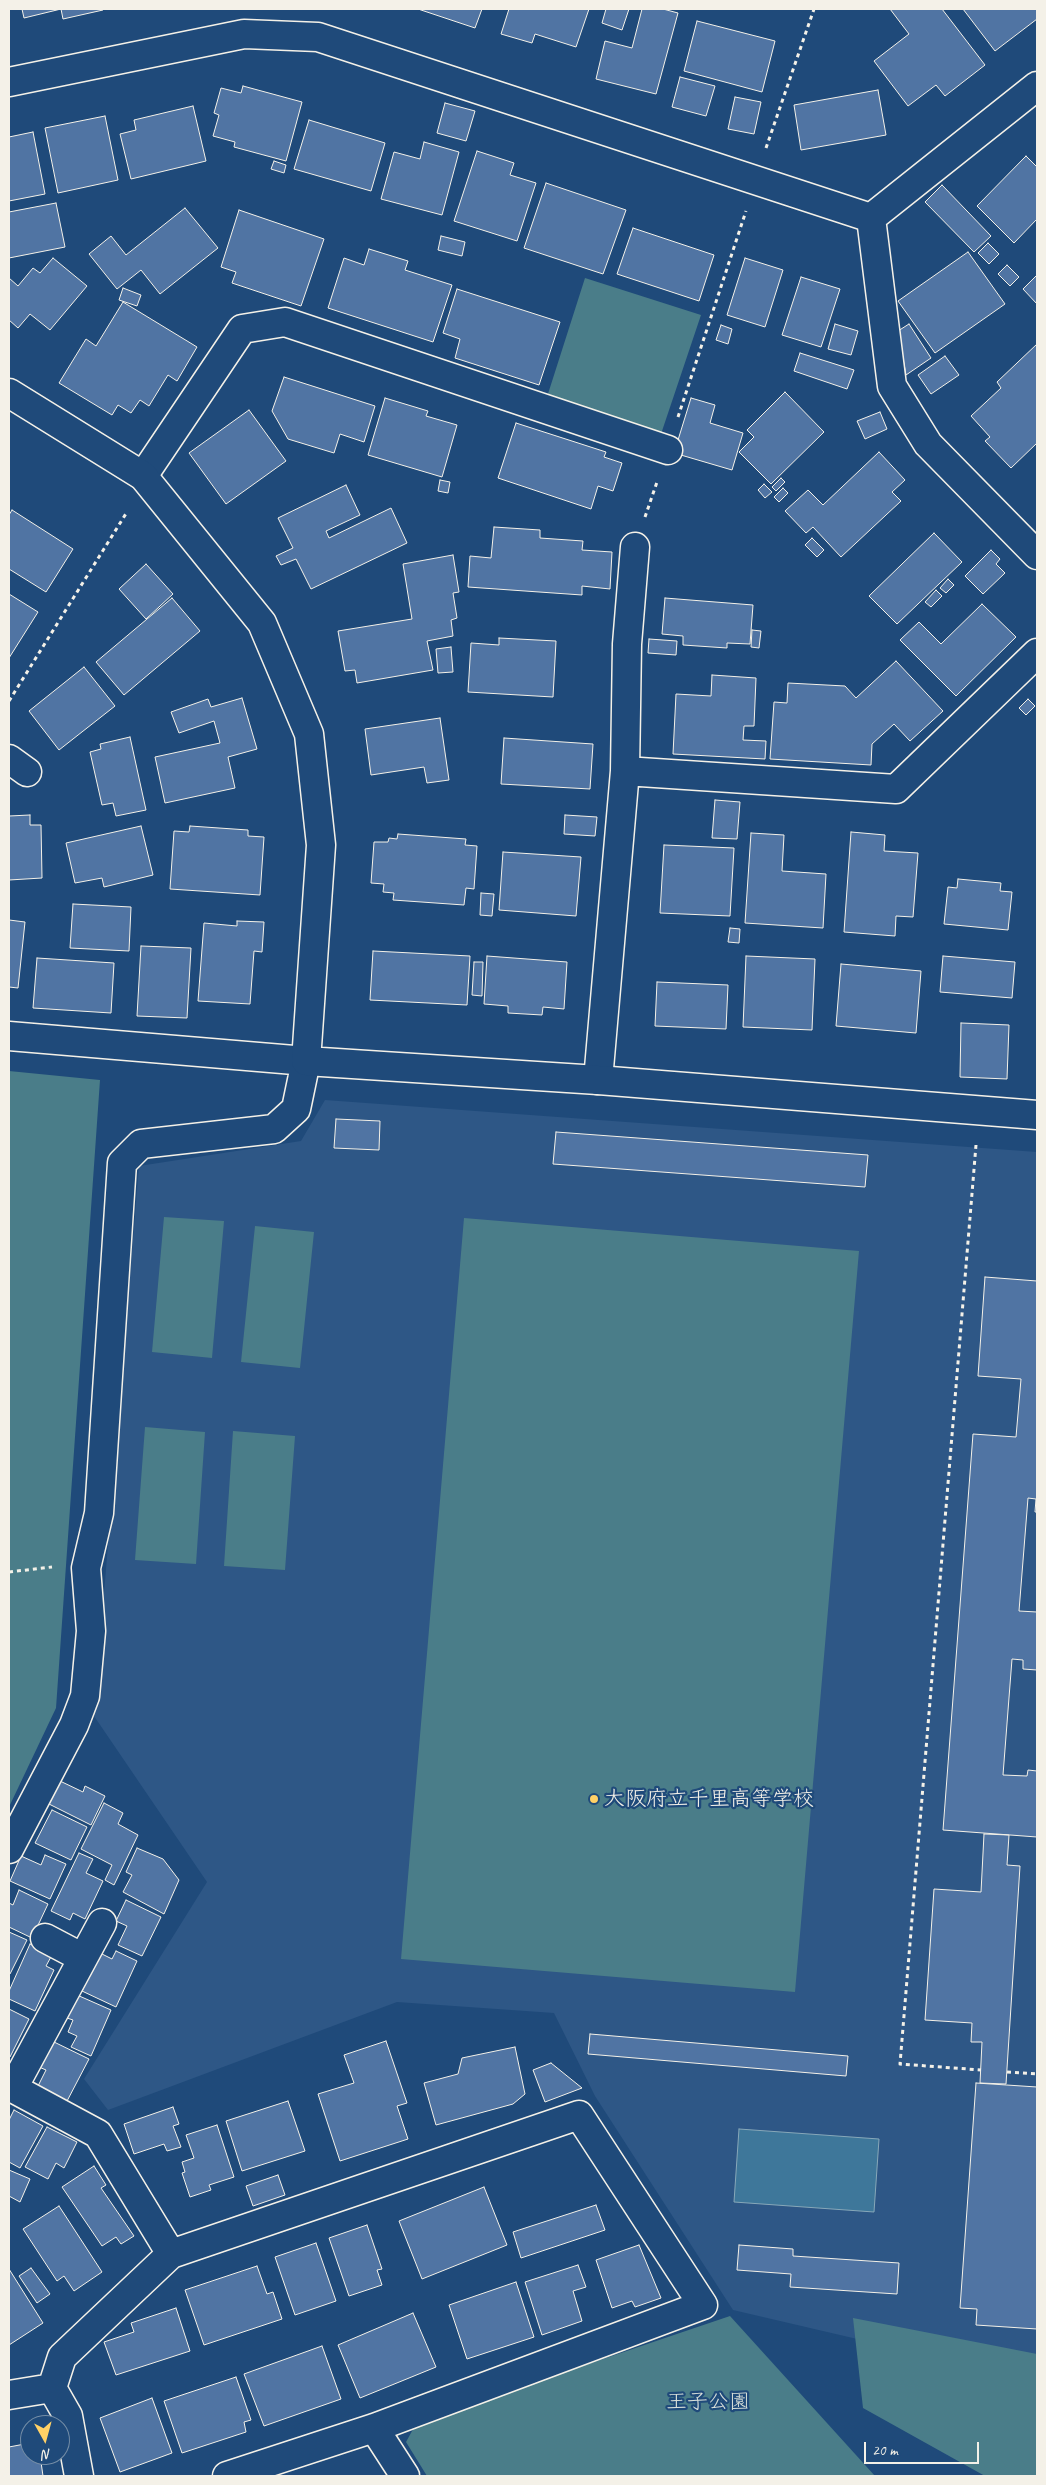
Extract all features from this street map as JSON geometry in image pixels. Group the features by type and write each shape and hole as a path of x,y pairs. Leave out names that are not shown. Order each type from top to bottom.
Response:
{"street":[{"path":"9,82 244,34 318,37 871,218"},
{"path":"871,218 1034,95"},
{"path":"871,218 892,386 928,444 1037,555"},
{"path":"142,476 242,329 286,322 668,450"},
{"path":"9,394 142,476 262,623 309,734 321,846 306,1061 296,1109 274,1128 141,1144 122,1162 99,1513 86,1568 91,1631 85,1696 74,1725 9,1849"},
{"path":"598,1080 625,771 627,644 635,547"},
{"path":"625,771 896,789 1037,653"},
{"path":"9,1036 306,1061 598,1080 1037,1115"},
{"path":"102,1923 11,2087 98,2134 171,2254"},
{"path":"44,1938 83,1958"},
{"path":"79,2476 68,2416 52,2388 62,2356 171,2254 579,2115 704,2306 374,2428 227,2476"},
{"path":"9,2395 52,2388"},
{"path":"374,2428 405,2476"}],"path":[{"path":"764,153 814,9"},
{"path":"635,547 744,217"},
{"path":"9,702 127,512"},
{"path":"977,1139 900,2064 981,2070"},
{"path":"9,1572 61,1566"},
{"path":"1007,2072 1037,2074"}],"shaded area":[{"name":"大阪府立千里高等学校","path":"325,1100 1037,1152 1037,2381 733,2310 595,2096 554,2013 397,2002 108,2110 84,2079 207,1882 94,1716 139,1166 301,1141"},
{"path":"739,2129 879,2139 874,2212 734,2202"}],"green space":[{"path":"585,278 701,315 661,434 547,397"},
{"path":"9,1071 100,1080 56,1708 9,1807"},
{"path":"164,1217 224,1221 212,1358 152,1352"},
{"path":"464,1218 859,1251 795,1992 401,1959"},
{"path":"255,1226 314,1232 300,1368 241,1362"},
{"path":"145,1427 205,1432 196,1564 135,1560"},
{"path":"233,1431 295,1436 285,1570 224,1566"},
{"name":"王子公園","path":"730,2316 875,2476 427,2476 406,2442 417,2422"},
{"path":"853,2318 1037,2354 1037,2476 985,2476 863,2408"}],"building":[{"path":"22,9 61,9 24,18"},
{"path":"61,9 103,9 103,10 63,19"},
{"path":"418,9 482,9 475,28"},
{"path":"509,9 589,9 576,47 535,34 532,43 501,34"},
{"path":"606,9 629,9 622,30 602,23"},
{"path":"642,9 663,9 678,13 656,94 596,79 605,41 632,48"},
{"path":"890,9 942,9 985,65 945,96 936,85 908,106 874,61 909,34"},
{"path":"963,9 1037,9 1037,19 995,51"},
{"path":"697,21 775,41 762,92 684,71"},
{"path":"680,77 715,86 706,116 672,107"},
{"path":"243,86 302,102 286,161 234,147 235,142 213,136 219,115 214,113 221,88 241,93"},
{"path":"878,90 886,135 801,150 794,105"},
{"path":"735,97 761,102 754,134 728,129"},
{"path":"445,103 475,111 466,141 437,133"},
{"path":"193,106 206,161 131,179 120,134 136,130 134,120"},
{"path":"105,116 118,180 58,193 45,128"},
{"path":"309,120 385,143 371,191 294,169"},
{"path":"33,132 45,194 9,201 9,137"},
{"path":"424,142 459,152 442,215 381,199 394,152 420,159"},
{"path":"477,151 514,163 510,175 536,183 517,241 454,221"},
{"path":"1026,156 1037,167 1037,219 1014,243 977,206"},
{"path":"274,161 286,165 284,173 271,169"},
{"path":"546,183 626,210 603,274 524,248"},
{"path":"942,185 991,236 974,252 925,202"},
{"path":"56,203 65,247 9,258 9,212"},
{"path":"185,208 218,248 160,294 141,270 117,289 89,254 111,236 126,255"},
{"path":"239,210 324,239 301,306 232,283 236,272 221,267"},
{"path":"633,228 714,255 699,301 617,274"},
{"path":"441,236 465,242 462,256 438,250"},
{"path":"988,243 999,254 989,264 978,253"},
{"path":"369,249 408,261 405,270 452,285 433,342 328,308 344,258 364,265"},
{"path":"968,252 1005,304 935,353 898,301"},
{"path":"53,258 87,286 50,330 30,314 18,328 9,320 9,278 18,286 33,268 40,273"},
{"path":"745,258 783,270 765,327 727,315"},
{"path":"1007,265 1019,277 1010,286 998,274"},
{"path":"1037,275 1037,304 1023,289"},
{"path":"801,277 840,289 821,347 782,335"},
{"path":"123,288 141,295 137,306 119,300"},
{"path":"457,289 560,322 539,385 455,358 460,339 443,333"},
{"path":"123,302 197,347 177,381 168,375 149,406 140,400 131,413 118,405 112,415 59,383 86,339 96,346"},
{"path":"835,324 858,331 851,355 828,349"},
{"path":"909,324 931,358 906,375 898,331"},
{"path":"721,325 732,329 728,344 716,340"},
{"path":"1037,344 1037,443 1011,468 985,441 990,437 971,416 1001,388 997,382"},
{"path":"800,353 854,370 847,389 794,371"},
{"path":"945,356 959,375 931,394 918,375"},
{"path":"284,377 375,406 364,442 340,434 334,453 288,439 272,411"},
{"path":"785,392 824,432 771,484 739,452 754,437 747,430"},
{"path":"385,398 428,411 426,416 457,425 442,477 368,455"},
{"path":"691,398 715,405 710,423 743,433 732,470 674,453"},
{"path":"249,410 286,461 226,504 189,453"},
{"path":"880,412 887,429 865,439 857,421"},
{"path":"516,423 606,452 604,457 622,463 613,491 598,486 591,509 498,478"},
{"path":"879,452 905,480 892,492 901,501 841,557 813,527 806,533 785,511 808,490 823,505"},
{"path":"781,478 785,482 776,491 772,487"},
{"path":"440,480 450,482 448,493 438,491"},
{"path":"764,484 772,492 765,498 758,490"},
{"path":"346,485 360,515 326,531 329,538 391,508 407,543 311,589 296,559 281,565 276,556 293,548 278,518"},
{"path":"783,488 788,493 779,502 774,497"},
{"path":"12,510 73,549 46,592 9,569 9,515"},
{"path":"494,527 540,530 540,538 583,541 582,550 612,552 610,589 582,586 582,595 468,587 470,556 491,558"},
{"path":"934,533 962,562 897,624 869,596"},
{"path":"812,538 824,550 817,557 805,545"},
{"path":"991,550 1000,559 996,564 1005,573 983,594 965,576"},
{"path":"453,555 459,592 453,593 457,618 451,620 453,636 427,641 433,670 357,683 355,670 345,671 338,631 412,619 403,564"},
{"path":"146,564 173,594 146,619 119,589"},
{"path":"948,579 954,585 946,593 940,588"},
{"path":"936,590 942,596 931,607 925,602"},
{"path":"9,594 38,612 9,658"},
{"path":"172,598 200,631 124,695 96,662"},
{"path":"665,598 753,605 750,644 727,643 727,648 683,645 683,636 662,634"},
{"path":"982,604 1016,637 956,696 900,640 919,622 941,644"},
{"path":"752,630 761,631 759,648 751,647"},
{"path":"499,638 556,641 553,697 468,692 471,643 499,645"},
{"path":"649,639 677,641 676,655 648,653"},
{"path":"451,647 453,672 438,673 436,649"},
{"path":"896,661 943,711 910,741 894,724 872,744 871,765 770,759 774,702 787,703 788,683 845,686 856,698"},
{"path":"84,667 115,706 59,750 29,711"},
{"path":"712,675 756,678 754,726 744,726 743,740 766,741 765,759 673,754 676,694 711,696"},
{"path":"242,698 257,749 228,757 235,788 165,803 155,757 220,743 214,721 179,733 171,712 208,699 211,707"},
{"path":"1028,699 1035,706 1026,715 1019,708"},
{"path":"440,718 449,780 427,783 424,767 371,775 365,729"},
{"path":"130,737 146,810 116,816 113,803 102,805 90,752 101,749 100,744"},
{"path":"504,738 593,744 590,789 501,784"},
{"path":"715,800 740,802 737,839 712,838"},
{"path":"30,815 30,825 41,825 42,878 9,880 9,816"},
{"path":"565,815 597,817 595,836 564,834"},
{"path":"141,826 153,875 104,887 102,878 75,883 66,843"},
{"path":"190,826 248,830 248,836 264,837 260,895 170,889 174,831 189,832"},
{"path":"851,832 885,835 884,851 918,853 913,917 896,916 895,936 844,932"},
{"path":"751,833 784,835 782,871 826,874 823,928 745,923"},
{"path":"398,834 466,839 465,845 477,846 474,889 466,888 464,905 393,900 394,893 383,892 384,884 371,883 374,842 388,842 389,838 397,839"},
{"path":"664,845 734,848 730,916 660,913"},
{"path":"503,852 581,857 576,916 499,910"},
{"path":"958,879 1001,883 1000,891 1012,892 1008,930 944,924 948,887 957,888"},
{"path":"481,893 494,894 492,916 480,915"},
{"path":"73,904 131,907 129,951 70,948"},
{"path":"9,920 25,922 18,988 9,987"},
{"path":"237,921 264,922 262,952 254,951 250,1004 198,1001 204,923 237,926"},
{"path":"730,928 740,929 739,943 728,942"},
{"path":"141,946 191,948 187,1018 137,1016"},
{"path":"373,951 470,956 467,1005 370,1000"},
{"path":"487,956 567,962 564,1009 543,1007 542,1015 508,1013 508,1006 484,1004"},
{"path":"746,956 815,959 812,1030 743,1027"},
{"path":"943,956 1015,962 1012,998 940,992"},
{"path":"37,958 114,963 111,1013 33,1008"},
{"path":"474,962 483,962 482,996 472,995"},
{"path":"841,964 921,971 916,1033 836,1026"},
{"path":"657,982 728,985 726,1029 655,1026"},
{"path":"961,1023 1009,1025 1007,1079 960,1077"},
{"path":"336,1119 380,1121 379,1150 334,1148"},
{"path":"556,1132 868,1155 865,1187 553,1164"},
{"path":"985,1277 1037,1281 1037,1512 1035,1512 1036,1499 1028,1498 1019,1611 1037,1612 1037,1670 1023,1669 1023,1660 1012,1659 1003,1775 1027,1776 1028,1770 1037,1771 1037,1837 943,1830 973,1434 1016,1437 1021,1379 978,1376"},
{"path":"60,1781 83,1792 85,1786 105,1796 91,1825 49,1804"},
{"path":"104,1803 123,1813 118,1824 138,1835 114,1885 105,1880 112,1865 81,1849"},
{"path":"52,1810 87,1827 71,1860 35,1843"},
{"path":"984,1834 1009,1835 1007,1865 1020,1866 1006,2084 980,2083 982,2042 971,2042 972,2023 925,2020 934,1889 981,1892"},
{"path":"137,1848 163,1859 179,1880 164,1914 123,1892 132,1875 126,1872"},
{"path":"79,1853 93,1859 86,1873 103,1881 85,1919 73,1913 70,1920 51,1911"},
{"path":"45,1855 66,1864 50,1899 10,1881 21,1856 41,1865"},
{"path":"19,1890 48,1904 32,1938 9,1927 9,1903 13,1905"},
{"path":"126,1900 161,1917 142,1956 118,1945 127,1926 116,1921"},
{"path":"9,1932 27,1940 10,1974 9,1973"},
{"path":"30,1944 52,1955 46,1966 54,1970 35,2011 9,1999 9,1991"},
{"path":"116,1951 137,1961 116,2007 82,1991 100,1953 112,1959"},
{"path":"77,1995 111,2010 91,2056 71,2047 77,2036 68,2032 73,2020 67,2018"},
{"path":"9,2009 29,2019 10,2057 9,2057"},
{"path":"590,2034 848,2056 846,2076 588,2054"},
{"path":"52,2041 89,2059 66,2103 37,2088 46,2070 39,2067"},
{"path":"386,2041 407,2103 397,2106 408,2139 340,2161 318,2094 354,2083 344,2055"},
{"path":"515,2047 525,2094 513,2104 436,2125 424,2083 458,2074 462,2058"},
{"path":"551,2063 582,2088 545,2102 533,2070"},
{"path":"976,2083 1037,2087 1037,2329 976,2325 977,2309 960,2308"},
{"path":"288,2101 305,2151 242,2171 226,2121"},
{"path":"173,2107 179,2124 173,2126 181,2147 167,2151 164,2144 134,2154 124,2124"},
{"path":"14,2110 43,2126 20,2168 9,2162 9,2120"},
{"path":"217,2125 234,2177 209,2185 211,2190 190,2197 182,2173 185,2172 182,2162 194,2158 186,2135"},
{"path":"47,2127 77,2142 64,2168 56,2163 48,2179 25,2167"},
{"path":"94,2166 106,2185 101,2188 134,2236 121,2244 116,2237 102,2246 62,2187"},
{"path":"9,2170 30,2179 20,2202 9,2196"},
{"path":"278,2175 285,2195 253,2206 246,2186"},
{"path":"484,2187 507,2245 422,2279 399,2221"},
{"path":"596,2205 605,2230 521,2258 513,2232"},
{"path":"59,2206 102,2272 74,2291 64,2276 57,2281 23,2229"},
{"path":"367,2225 382,2269 377,2270 382,2285 349,2296 329,2238"},
{"path":"316,2243 336,2301 295,2315 275,2257"},
{"path":"639,2245 661,2298 635,2307 632,2301 612,2308 596,2260"},
{"path":"739,2245 793,2249 793,2256 899,2263 897,2294 790,2287 791,2274 737,2270"},
{"path":"578,2265 586,2287 573,2291 582,2321 542,2335 525,2282"},
{"path":"257,2266 267,2294 273,2292 282,2319 204,2345 185,2290"},
{"path":"31,2268 50,2294 37,2303 19,2276"},
{"path":"9,2269 43,2323 9,2345"},
{"path":"516,2282 534,2337 467,2359 449,2305"},
{"path":"176,2308 190,2351 116,2375 104,2342 134,2332 131,2323"},
{"path":"413,2313 436,2367 360,2398 338,2345"},
{"path":"322,2346 341,2399 264,2426 244,2374"},
{"path":"236,2377 251,2420 244,2422 246,2432 182,2453 164,2401"},
{"path":"152,2398 172,2453 120,2472 100,2418"},
{"path":"20,2445 20,2465 41,2465 43,2476 9,2476 9,2447"}],"place":[{"name":"大阪府立千里高等学校","path":"594,1799"}]}
